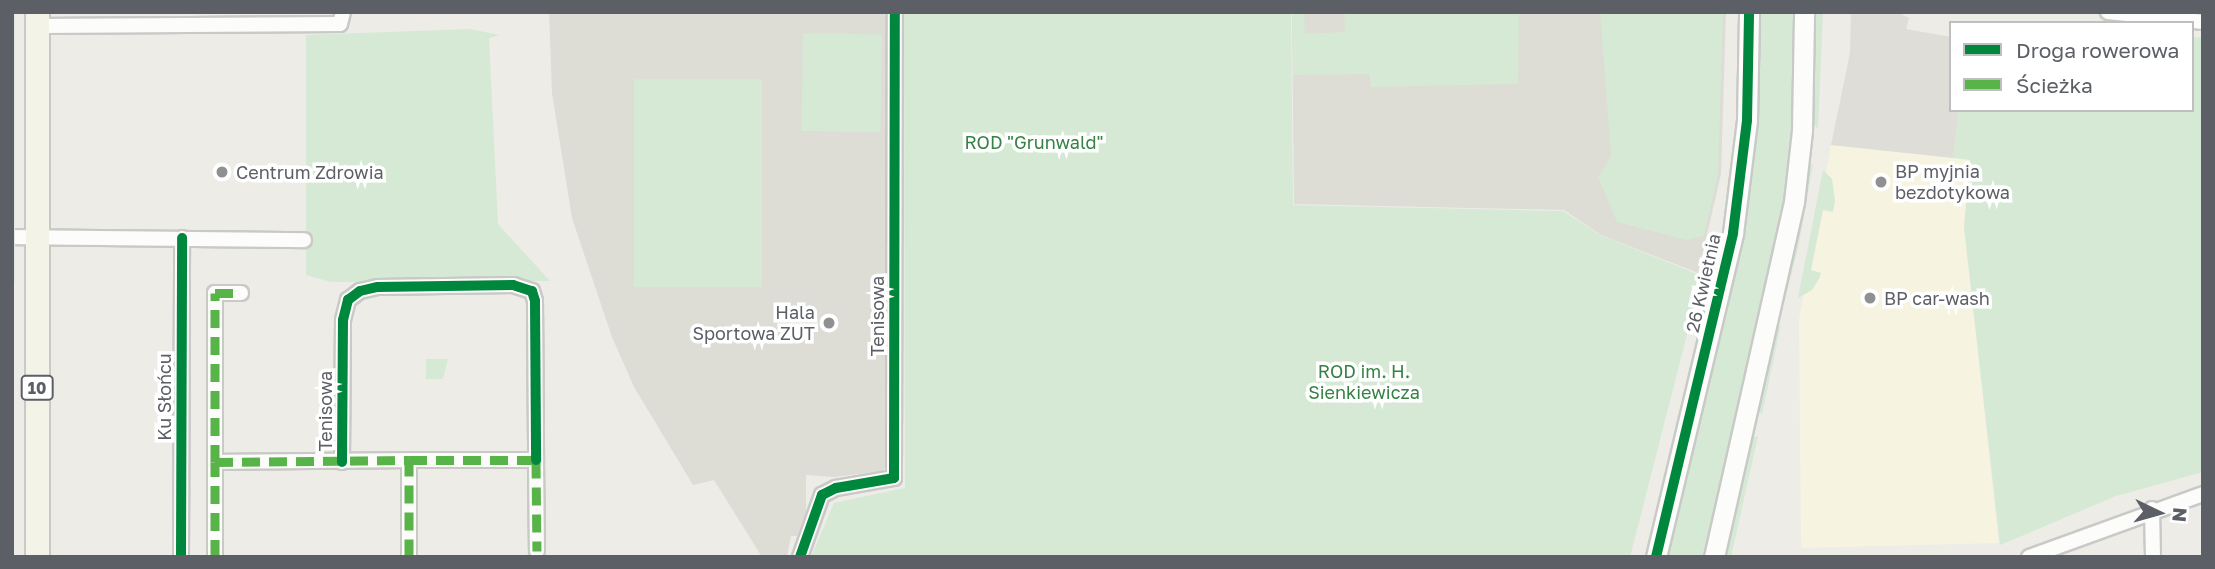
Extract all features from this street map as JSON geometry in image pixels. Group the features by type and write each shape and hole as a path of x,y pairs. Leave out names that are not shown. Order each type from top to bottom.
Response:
{"main road":[{"name":"10","path":"37,19 37,557"}],"street":[{"path":"37,19 340,24 343,12"},
{"name":"Tenisowa","path":"800,557 822,495 836,488 894,478 895,12"},
{"name":"26 Kwietnia","path":"1656,557 1733,233 1746,135 1749,12"},
{"path":"1714,557 1794,202 1802,131 1804,12"},
{"path":"2108,12 2194,21"},
{"path":"12,237 304,240"},
{"name":"Ku Słońcu","path":"181,557 182,238"},
{"name":"Tenisowa","path":"342,462 343,320 348,300 360,291 378,287 500,285 528,288 535,300 537,551"},
{"path":"215,557 215,293 241,293"},
{"path":"409,460 409,557"},
{"name":"Tenisowa","path":"215,462 536,460"},
{"path":"2029,557 2152,509 2203,494"},
{"path":"2152,509 2153,557"}],"shaded area":[{"path":"549,12 886,12 887,466 882,471 835,477 806,475 806,513 797,536 791,536 787,557 762,557 714,480 693,485 634,387 612,337 572,218 552,93"},
{"path":"1292,12 1726,12 1721,174 1698,273 1601,235 1564,210 1294,204"},
{"path":"1851,12 1897,12 1909,18 1906,29 1949,37 1949,112 1959,112 1953,158 1831,145 1850,53"},
{"path":"1831,145 1970,159 1964,227 1999,543 1801,548 1799,320"}],"green space":[{"path":"24,12 32,12 31,223 24,231"},
{"name":"ROD im. H. Sienkiewicza","path":"904,12 1291,12 1293,205 1563,211 1600,235 1702,276 1630,557 811,557 834,503 905,488"},
{"path":"1292,12 1304,12 1305,34 1345,32 1344,12 1519,12 1518,84 1371,87 1369,74 1293,75"},
{"path":"1600,12 1723,12 1718,174 1704,236 1686,240 1617,222 1598,177 1611,156"},
{"path":"1758,12 1796,12 1794,146 1784,206 1707,557 1667,557 1740,243 1757,94"},
{"path":"1811,12 1823,12 1818,129 1811,121"},
{"path":"470,29 499,35 489,38 498,224 550,281 331,282 306,275 306,35"},
{"path":"803,33 882,34 880,132 801,131"},
{"path":"2194,37 2203,38 2203,472 2116,496 2000,545 1964,227 1970,160 1953,158 1959,112 2194,112"},
{"path":"634,79 762,79 762,287 634,287"},
{"path":"1813,164 1798,248 1784,303 1781,301 1807,167"},
{"path":"1823,170 1832,179 1835,201 1833,212 1823,210 1811,270 1821,273 1819,279 1812,290 1798,298"},
{"path":"1781,324 1762,414 1757,410 1773,335"},
{"path":"426,359 448,359 443,379 426,379"},
{"path":"1758,436 1731,557 1721,557 1750,439"}],"tram line":[{"path":"13,557 14,12"}],"marked path":[{"path":"215,462 215,293 241,293"},
{"path":"215,557 215,462 409,460"},
{"path":"409,557 409,460 536,460 537,551"}],"cycle path":[{"path":"800,557 822,495 836,488 894,478 895,12"},
{"path":"1656,557 1733,233 1747,120 1749,12"},
{"path":"181,557 182,238"},
{"path":"342,462 343,320 348,300 360,291 378,287 513,285 532,291 535,301 536,460"}],"place":[{"name":"Centrum Zdrowia","path":"222,172"},
{"name":"BP myjnia bezdotykowa","path":"1881,182"},
{"name":"BP car-wash","path":"1870,298"},
{"name":"Hala Sportowa ZUT","path":"829,323"}],"park label":[{"name":"ROD \"Grunwald\"","path":"1034,142"}]}
